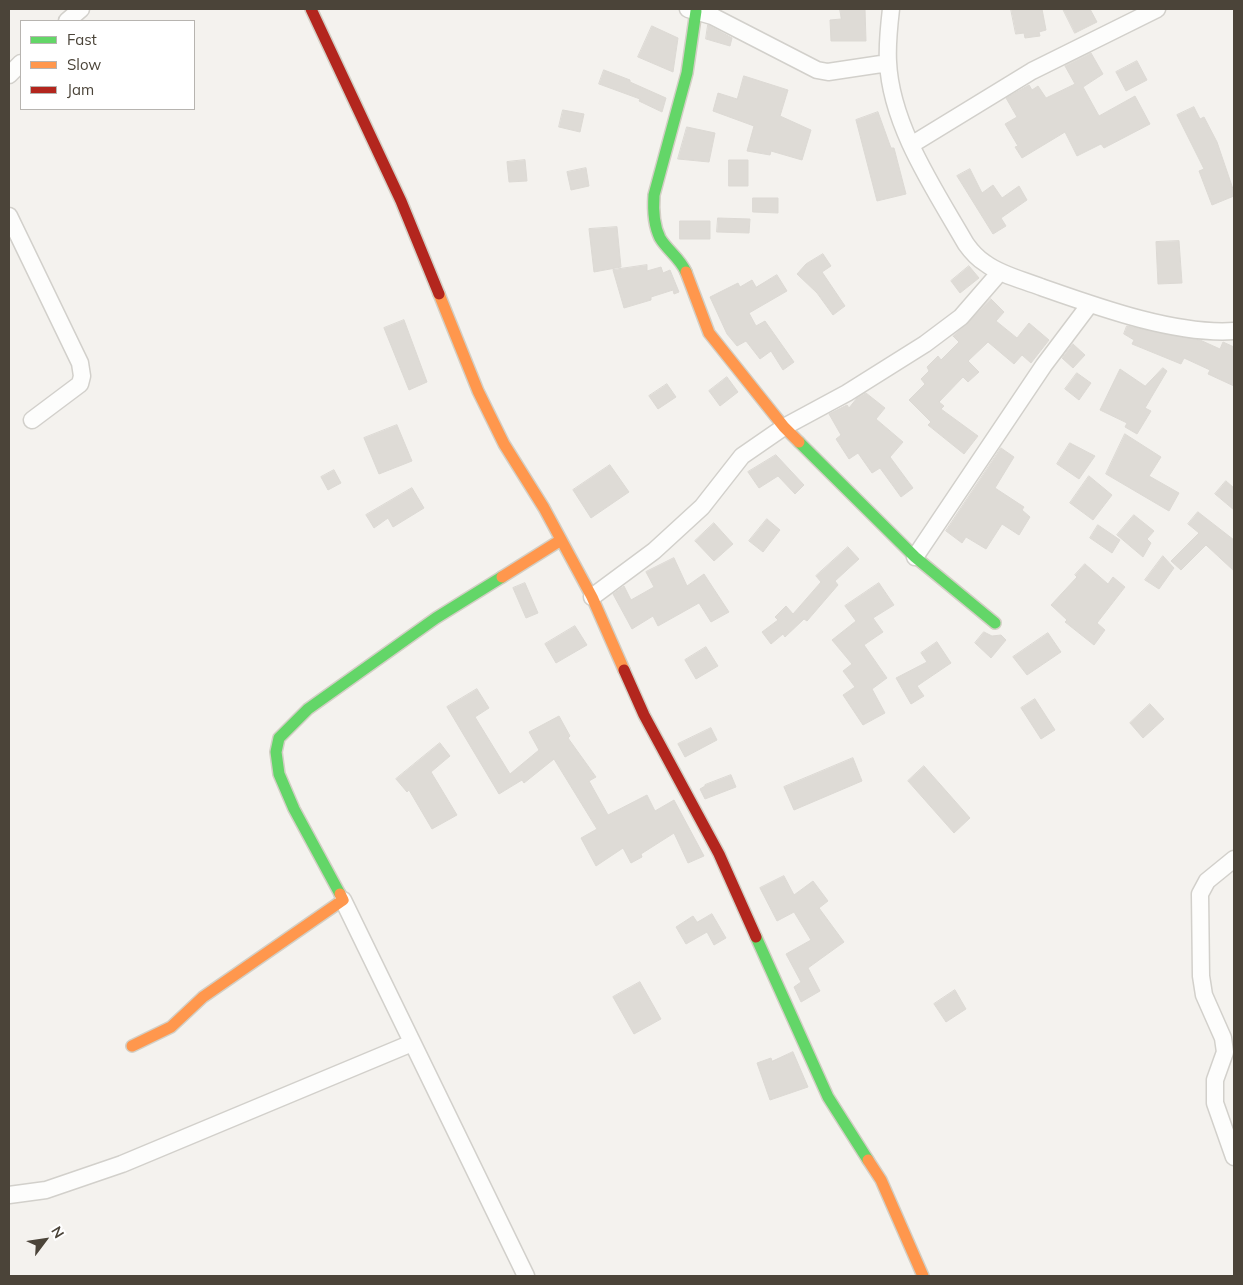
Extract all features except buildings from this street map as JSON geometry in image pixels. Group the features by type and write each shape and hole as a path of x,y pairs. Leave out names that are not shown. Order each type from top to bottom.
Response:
{"street":[{"path":"68,20 82,9"},
{"path":"311,9 397,192 478,391 504,444 561,540 592,597 644,715 719,854 828,1097 881,1180 923,1276"},
{"path":"890,9 888,63 893,95 910,145 966,244 985,263 1000,272 1090,304 1190,331 1234,331"},
{"path":"910,145 1032,71 1157,9"},
{"path":"888,63 828,72 818,70 712,16 692,10 687,73 654,195 653,215 660,238 684,265 709,333 784,427 916,557 995,623"},
{"path":"9,75 20,64"},
{"path":"9,216 14,241 80,363 82,376 80,384 32,420"},
{"path":"592,597 654,551 702,507 742,456 784,427 847,393 925,344 961,317 1000,272"},
{"path":"916,557 1044,364 1090,304"},
{"path":"526,1276 343,900 294,809 279,774 276,752 280,738 308,709 436,618 561,540"},
{"path":"1234,859 1207,881 1200,894 1201,976 1204,995 1224,1038 1225,1052 1215,1080 1215,1103 1234,1157"},
{"path":"132,1046 162,1035 185,1018 203,997 343,900"},
{"path":"9,1195 46,1190 122,1164 412,1043"}],"traffic: fast":[{"path":"686,272 660,238 655,222 654,195 687,73 696,11"},
{"path":"799,442 915,557 995,623"},
{"path":"340,894 294,809 279,774 276,752 279,738 308,709 436,618 502,577"},
{"path":"756,937 828,1097 868,1160"}],"traffic: slow":[{"path":"686,272 709,333 784,427 799,442"},
{"path":"439,294 478,391 504,444 544,508 592,597 624,670"},
{"path":"502,577 561,540"},
{"path":"132,1046 171,1027 203,997 343,900 340,894"},
{"path":"868,1160 881,1180 923,1276"}],"traffic: jam":[{"path":"311,9 401,201 439,294"},
{"path":"624,670 644,715 719,854 756,937"}]}
